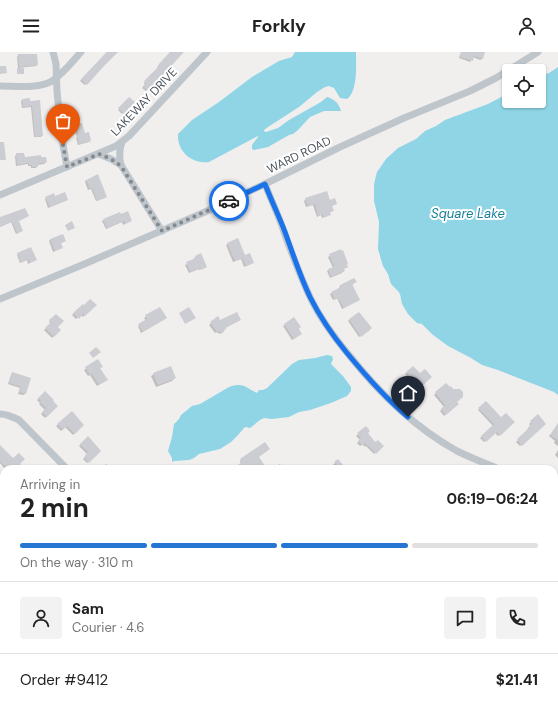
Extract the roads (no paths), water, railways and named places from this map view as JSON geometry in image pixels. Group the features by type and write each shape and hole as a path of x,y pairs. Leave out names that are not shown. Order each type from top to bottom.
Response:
{"street":[{"path":"53,52 56,64 57,92 67,167"},
{"path":"0,86 41,85 52,81 81,52"},
{"name":"LAKEWAY DRIVE","path":"0,195 99,154 122,142 207,52"},
{"name":"WARD ROAD","path":"0,299 162,231 265,184 340,147 480,86 538,52"},
{"path":"121,166 119,154 122,142"},
{"path":"99,154 111,159 121,166 162,231"},
{"path":"265,184 310,298 330,331 355,363 382,394 420,426 456,450 489,465"},
{"path":"0,414 13,416 19,420 63,465"}],"water":[{"path":"295,52 356,52 356,77 353,90 347,99 340,98 334,88 329,86 325,87 264,131 266,132 278,128 327,97 336,102 341,111 324,111 310,117 293,134 268,147 254,150 252,149 252,145 258,136 209,162 197,161 187,156 180,146 178,134 192,120 252,77 279,61 292,57"},
{"name":"Square Lake","path":"558,67 558,395 554,392 482,365 448,346 433,335 422,324 417,323 408,314 402,304 400,294 391,284 388,274 383,266 378,249 379,222 374,201 374,184 377,172 386,159 398,148 416,139 425,131 445,120 488,104 502,97 502,108 546,108 546,74"},
{"path":"327,355 332,356 333,359 331,364 351,387 351,391 347,396 310,410 299,412 289,417 272,419 264,418 250,428 245,427 231,442 220,449 199,454 189,460 172,462 172,458 168,451 174,424 181,415 192,406 200,404 229,387 238,385 244,386 257,393 259,390 267,388 292,364 299,360"}]}
